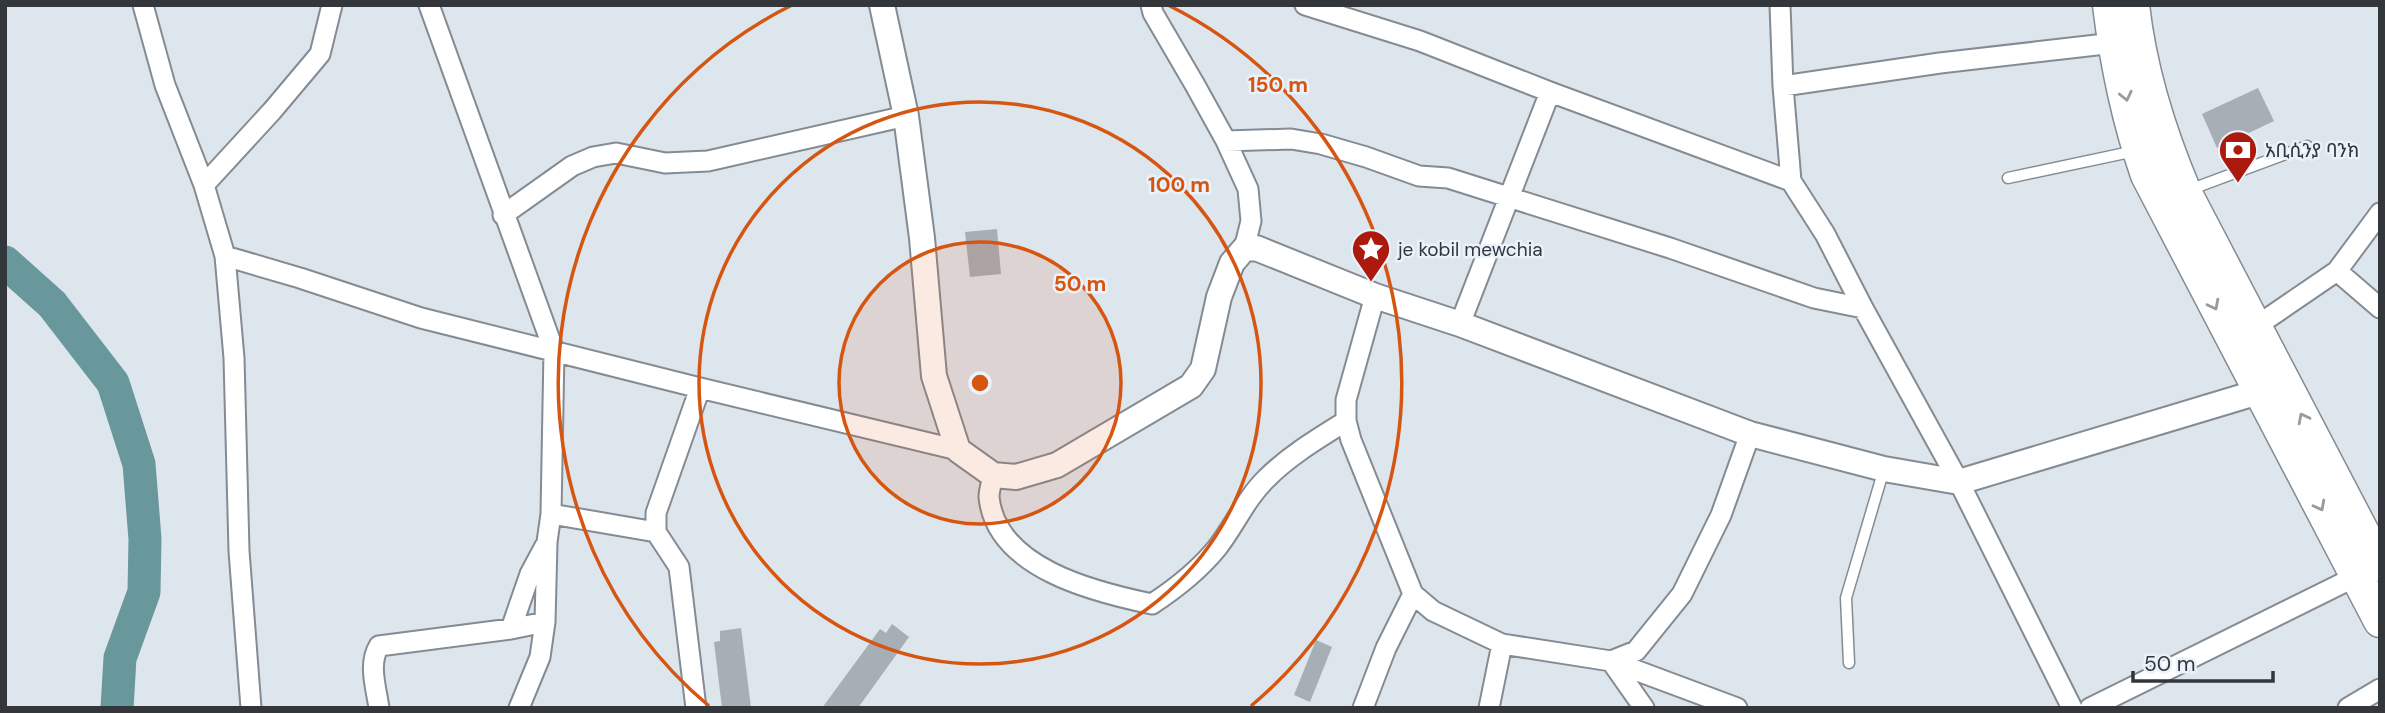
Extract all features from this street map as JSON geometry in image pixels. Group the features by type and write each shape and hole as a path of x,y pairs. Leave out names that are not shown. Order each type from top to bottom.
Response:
{"main road":[{"path":"2109,5 2114,43 2147,174 2272,388 2368,571 2380,621"},
{"path":"2133,5 2136,35 2165,144 2185,192 2255,327 2272,388"}],"street":[{"path":"143,5 165,85 204,185 225,256 234,358 239,551 251,708"},
{"path":"204,185 320,54 332,5"},
{"path":"429,5 554,351 551,514 547,542 545,622 540,657 519,708"},
{"path":"883,5 906,116 922,238 934,376 958,450"},
{"path":"225,256 421,318 958,450 993,475 1016,477 1057,465 1191,386 1203,369 1223,286 1232,264 1244,249 1251,221 1248,189 1226,141 1153,13 1151,5"},
{"path":"1780,5 1791,181 1825,234 1959,482 2072,708"},
{"path":"1317,7 1420,41 1791,181"},
{"path":"1783,86 1940,63 2114,43"},
{"path":"1460,324 1550,92"},
{"path":"503,215 572,166 593,157 615,153 665,163 708,161 906,116"},
{"path":"1226,141 1291,139 1321,144 1419,176 1448,177 1670,248 1814,298 1863,308"},
{"path":"2255,327 2337,271 2380,213"},
{"path":"1244,249 1256,248 1375,296 1460,324 1750,434 1884,469 1959,482 2272,388"},
{"path":"2337,271 2380,308"},
{"path":"1375,296 1346,401 1346,421 1351,440 1413,594 1433,611 1502,644 1611,661 1737,708"},
{"path":"696,708 679,567 656,532 656,513 699,388"},
{"path":"993,475 989,495 995,518 1009,544 1036,564 1085,587 1152,604 1176,588 1217,548 1247,501 1267,477 1305,447 1346,421"},
{"path":"1611,661 1636,651 1682,594 1721,515 1750,434"},
{"path":"551,514 656,532"},
{"path":"511,629 530,574 547,542"},
{"path":"2090,708 2368,571"},
{"path":"1363,708 1386,648 1413,594"},
{"path":"379,708 373,671 374,654 379,646 545,622"},
{"path":"1489,708 1502,644"},
{"path":"1611,661 1644,708"},
{"path":"2348,708 2380,689"}],"lane":[{"path":"2185,192 2307,146"},
{"path":"2008,178 2139,150"},
{"path":"1849,663 1846,598 1884,469"}],"building":[{"path":"2258,88 2274,121 2217,148 2202,114"},
{"path":"997,229 1001,274 970,277 965,232"},
{"path":"892,624 909,637 858,708 822,708 880,629 886,633"},
{"path":"741,628 751,708 722,708 714,642 720,641 720,631"},
{"path":"1316,640 1332,647 1310,702 1294,695"}],"waterway":[{"path":"5,262 52,304 113,383 139,464 145,539 144,592 120,658 117,708"}],"place":[{"name":"አቢሲንያ ባንክ","path":"2238,184"},
{"name":"je kobil mewchia","path":"1371,283"}]}
